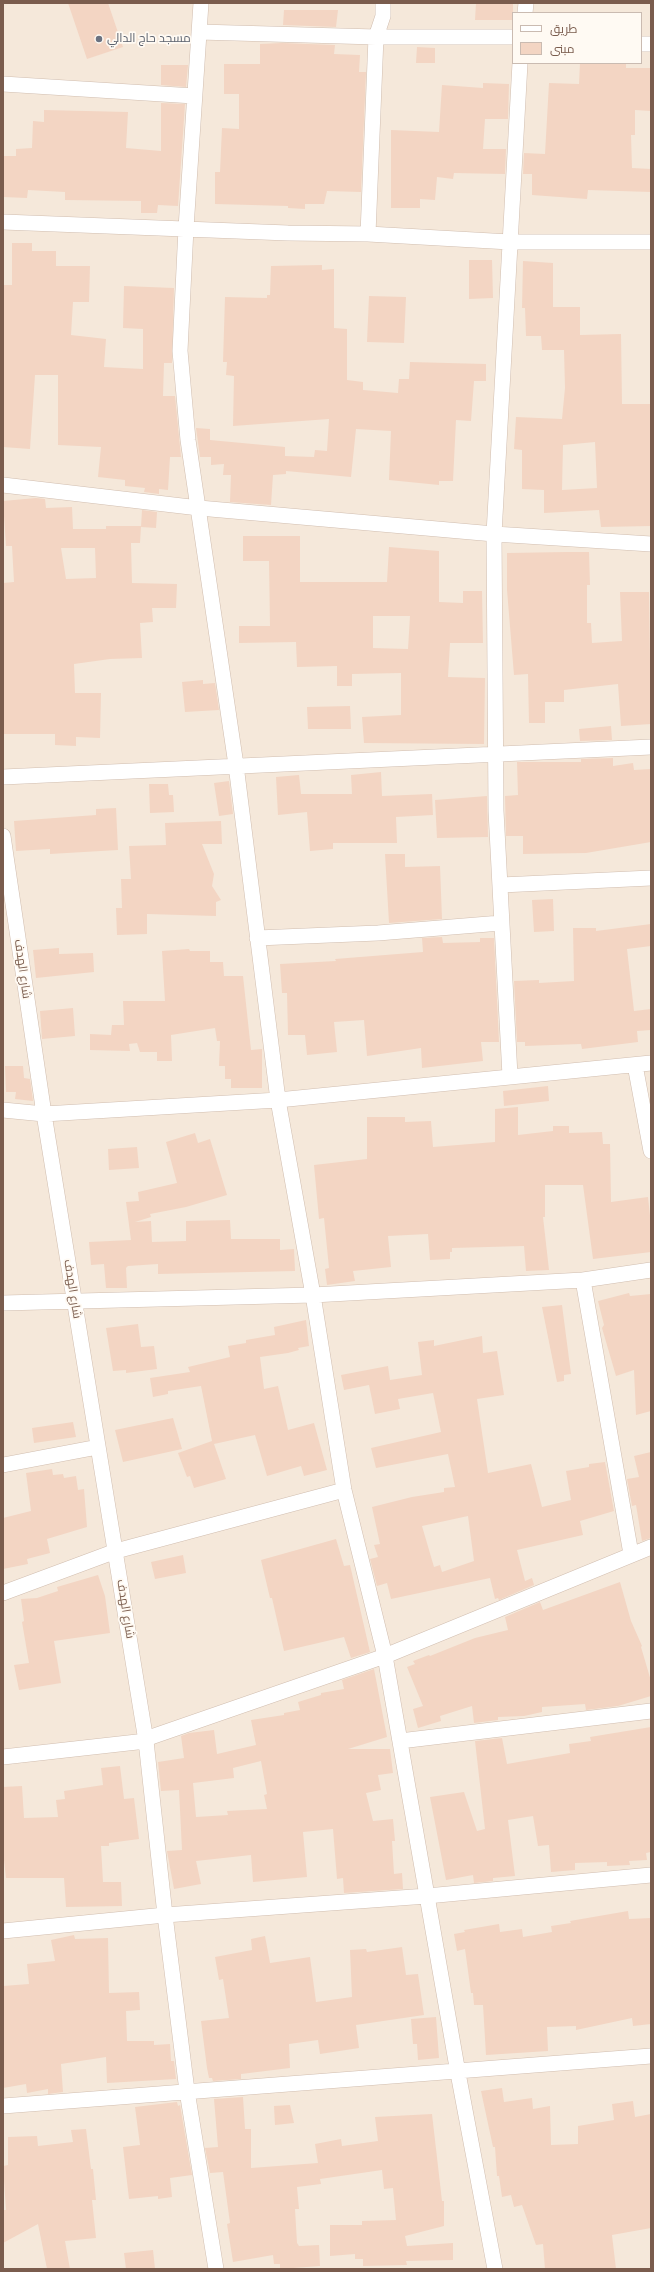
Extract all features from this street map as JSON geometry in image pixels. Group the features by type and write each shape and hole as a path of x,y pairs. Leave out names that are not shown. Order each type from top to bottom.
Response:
{"street":[{"path":"201,3 186,228 180,351 188,440 236,765 256,938 278,1100 313,1295 344,1490 385,1656 458,2072 495,2269"},
{"path":"368,234 376,37 383,16 383,3"},
{"path":"199,32 376,37 512,37"},
{"path":"510,1076 501,923 501,886 494,754 494,534 520,64"},
{"path":"3,84 194,96"},
{"path":"3,222 288,233 368,234 510,242 651,242"},
{"path":"3,486 199,508 494,534 651,544"},
{"path":"3,777 236,765 651,747"},
{"name":"شارع الهدف","path":"3,836 44,1114 146,1741 165,1916 187,2091 216,2269"},
{"path":"501,886 651,878"},
{"path":"256,938 378,933 501,923"},
{"path":"3,1110 44,1114 278,1100 510,1076 635,1065 651,1062"},
{"path":"635,1065 651,1151"},
{"path":"3,1303 74,1299 313,1295 583,1280 651,1270"},
{"path":"583,1280 631,1554"},
{"path":"3,1465 98,1447"},
{"path":"3,1593 116,1551 344,1490"},
{"path":"3,1757 146,1741 151,1737 385,1656 651,1547"},
{"path":"400,1741 651,1711"},
{"path":"3,1931 165,1916 427,1896 651,1875"},
{"path":"3,2106 651,2056"}],"shaded area":[{"path":"3,3 651,3 651,2269 3,2269"}],"building":[{"name":"مسجد حاج الدالي","path":"68,3 108,3 123,47 87,59"},
{"path":"476,3 513,3 512,20 475,20"},
{"path":"284,10 338,10 336,27 283,25"},
{"path":"282,43 335,45 334,54 360,55 359,72 366,72 361,192 327,191 324,204 305,204 305,209 288,208 288,206 215,204 215,172 220,172 222,128 239,129 239,94 224,94 224,64 260,64 260,44"},
{"path":"417,47 435,48 435,63 416,63"},
{"path":"580,64 626,64 626,68 651,68 651,111 635,110 635,135 631,135 632,168 651,169 651,192 588,190 587,199 532,195 532,174 523,174 524,153 545,154 549,83 579,84"},
{"path":"161,65 188,65 186,87 161,85"},
{"path":"483,83 509,84 508,119 485,119 483,149 506,149 505,174 454,173 453,179 437,177 435,200 420,199 420,208 391,208 391,130 439,132 442,85 483,88"},
{"path":"161,103 185,104 178,206 158,205 157,213 141,213 141,201 65,200 65,192 28,190 27,198 3,197 3,156 16,156 16,149 32,148 33,121 44,122 44,110 128,112 126,148 161,151"},
{"path":"12,243 32,243 32,251 56,251 56,266 90,266 89,302 73,302 71,335 106,339 104,367 143,369 143,329 123,328 124,286 174,288 172,363 164,363 163,396 175,396 181,457 170,457 168,490 159,489 159,494 144,492 145,488 125,486 125,480 98,477 101,447 58,445 58,375 35,375 30,449 3,447 3,285 12,285"},
{"path":"469,260 492,260 493,298 469,299"},
{"path":"523,261 553,263 553,307 580,307 580,335 621,334 622,404 651,404 651,526 601,527 599,510 544,513 544,490 522,489 522,450 514,449 516,417 562,419 565,388 564,350 542,350 541,336 526,336 525,308 522,308","holes":["595,442 597,488 562,490 563,445"]},
{"path":"322,265 322,270 334,269 334,328 347,329 347,380 363,382 363,390 398,393 399,379 409,379 410,362 486,364 486,381 474,381 471,421 456,420 453,481 439,481 439,485 389,480 391,431 356,429 351,477 286,471 286,474 273,475 271,505 230,502 231,475 223,475 224,464 211,465 211,457 200,457 196,428 210,429 210,440 285,447 285,456 314,457 315,450 327,451 329,419 233,426 234,376 226,375 227,362 223,362 225,297 267,298 267,295 270,295 271,266"},
{"path":"369,296 406,297 404,343 367,342"},
{"path":"36,498 45,499 46,508 72,507 73,529 106,529 106,526 141,526 140,543 131,543 132,583 177,584 176,608 152,608 153,622 140,623 142,658 110,659 74,664 75,693 101,693 100,738 76,737 76,746 55,745 55,734 4,734 3,583 14,582 12,546 6,546 3,501","holes":["61,548 95,548 96,578 66,579"]},
{"path":"142,510 157,512 156,528 141,527"},
{"path":"243,536 300,536 300,582 387,582 389,547 439,551 439,602 463,603 463,591 482,591 483,643 450,643 448,677 485,678 484,744 364,743 362,717 401,715 401,673 352,674 352,686 337,686 337,666 297,667 296,642 239,643 239,626 270,626 269,561 243,561","holes":["373,616 410,616 408,649 373,648"]},
{"path":"589,552 590,585 587,585 587,623 591,623 592,643 622,641 620,592 649,592 651,724 621,726 618,684 564,690 564,702 545,702 545,723 529,723 528,674 514,675 507,590 507,553"},
{"path":"203,680 203,684 215,683 219,710 185,712 182,682"},
{"path":"350,706 351,729 308,729 307,707"},
{"path":"611,726 612,740 580,741 579,729"},
{"path":"613,758 613,766 633,763 634,770 651,769 651,842 586,853 523,854 523,836 506,836 505,796 518,795 517,762 581,762 581,759"},
{"path":"381,772 382,796 432,794 433,815 396,817 397,843 333,843 333,849 310,851 307,812 278,815 276,777 299,775 301,794 352,794 351,775"},
{"path":"229,781 233,814 219,816 214,783"},
{"path":"149,784 168,784 169,795 173,795 174,812 150,813"},
{"path":"487,796 488,837 437,838 435,800"},
{"path":"116,808 118,850 50,854 50,849 16,851 14,821 96,815 96,809"},
{"path":"221,821 222,844 202,844 214,874 212,886 221,900 216,902 216,916 147,914 147,934 117,935 116,908 122,908 121,879 131,879 129,846 166,845 165,823"},
{"path":"385,854 405,854 405,867 440,866 442,919 389,923"},
{"path":"553,899 554,931 534,932 532,900"},
{"path":"651,924 651,946 627,949 634,1011 651,1009 651,1030 637,1031 638,1042 582,1049 581,1044 525,1046 525,1042 517,1042 514,981 539,980 539,983 574,981 573,928 596,928 596,931"},
{"path":"442,937 443,943 480,942 480,938 494,938 499,1042 481,1042 483,1061 422,1068 421,1048 367,1056 364,1020 334,1022 337,1052 307,1055 305,1035 288,1035 287,993 282,993 280,964 336,961 335,959 423,952 422,938"},
{"path":"59,948 59,954 93,953 94,972 36,978 33,950"},
{"path":"189,949 190,951 210,951 210,962 223,962 224,976 243,976 251,1050 262,1049 262,1088 231,1088 231,1079 225,1079 225,1066 219,1066 220,1041 217,1041 215,1028 171,1035 172,1061 157,1061 157,1052 140,1052 137,1043 129,1044 130,1051 90,1050 90,1034 111,1035 112,1025 124,1025 123,1001 165,1001 162,951"},
{"path":"73,1008 75,1036 42,1039 40,1011"},
{"path":"5,1066 23,1066 24,1078 30,1079 33,1101 15,1099 16,1092 6,1092"},
{"path":"548,1086 549,1101 504,1106 503,1091"},
{"path":"518,1107 518,1135 553,1131 553,1126 569,1126 569,1133 602,1132 603,1144 610,1144 611,1202 648,1197 651,1225 651,1252 593,1259 583,1185 545,1185 545,1217 543,1217 549,1270 526,1271 524,1246 452,1248 452,1252 450,1252 450,1259 430,1260 428,1234 388,1236 391,1267 353,1271 355,1281 327,1285 325,1269 329,1268 324,1218 319,1219 314,1165 367,1159 367,1117 405,1117 405,1122 431,1121 433,1147 495,1142 495,1109"},
{"path":"195,1133 198,1143 210,1139 227,1195 186,1207 150,1214 151,1217 135,1222 151,1221 152,1242 186,1241 186,1221 230,1220 231,1239 280,1239 280,1250 294,1249 295,1271 158,1274 158,1264 128,1266 126,1268 127,1288 106,1288 104,1264 91,1265 89,1242 131,1240 126,1202 139,1201 138,1192 177,1183 166,1142"},
{"path":"137,1147 139,1168 109,1170 108,1149"},
{"path":"629,1293 630,1296 651,1294 651,1411 636,1415 634,1370 616,1376 602,1328 604,1325 598,1301"},
{"path":"562,1305 571,1374 564,1375 564,1381 557,1382 542,1307"},
{"path":"306,1320 309,1346 298,1348 299,1350 288,1353 260,1357 264,1389 278,1386 288,1430 314,1423 327,1470 304,1476 301,1466 267,1476 255,1435 214,1444 226,1479 194,1488 190,1476 187,1477 178,1453 212,1441 201,1386 168,1391 168,1394 153,1397 150,1378 190,1372 188,1367 230,1357 228,1346 246,1343 246,1340 275,1335 274,1327"},
{"path":"138,1324 141,1347 154,1346 157,1369 126,1373 126,1370 113,1371 106,1328"},
{"path":"482,1336 483,1353 497,1351 504,1395 477,1399 488,1473 531,1464 542,1507 571,1500 566,1471 589,1467 589,1464 605,1462 614,1511 580,1521 583,1535 517,1550 525,1581 532,1578 534,1585 499,1600 498,1598 495,1599 490,1578 391,1599 387,1583 377,1586 370,1559 378,1557 374,1545 380,1544 372,1507 412,1497 444,1492 444,1488 455,1487 448,1454 376,1468 371,1448 441,1432 433,1393 398,1399 400,1409 375,1414 369,1385 344,1390 341,1375 388,1366 390,1380 422,1375 418,1342 434,1340 434,1346","holes":["468,1516 474,1561 442,1572 440,1565 434,1567 422,1526"]},
{"path":"173,1418 182,1449 123,1462 115,1430"},
{"path":"73,1422 76,1437 34,1443 32,1428"},
{"path":"651,1452 651,1538 642,1541 636,1505 632,1506 627,1479 639,1477 634,1456"},
{"path":"52,1469 53,1475 63,1474 64,1478 76,1476 78,1490 84,1489 87,1527 47,1539 50,1553 27,1559 28,1564 3,1569 3,1518 31,1511 26,1473"},
{"path":"336,1539 344,1566 350,1565 370,1652 351,1658 344,1637 284,1651 272,1598 270,1598 261,1560"},
{"path":"183,1555 186,1573 155,1579 151,1562"},
{"path":"98,1575 105,1596 110,1633 54,1641 61,1683 19,1690 14,1665 29,1663 22,1622 24,1621 21,1599 37,1598 58,1591 57,1587"},
{"path":"620,1582 631,1621 642,1646 641,1647 651,1681 651,1696 618,1706 586,1710 585,1704 542,1707 542,1712 524,1716 498,1717 498,1720 474,1723 472,1706 440,1716 441,1721 418,1728 413,1709 423,1706 407,1667 415,1664 413,1661 429,1655 430,1656 475,1638 508,1630 505,1617 540,1602 543,1610"},
{"path":"374,1669 387,1737 348,1749 390,1749 393,1773 378,1775 381,1790 366,1793 373,1821 393,1819 395,1841 392,1841 394,1874 402,1873 403,1889 344,1893 343,1878 337,1879 333,1829 303,1832 307,1877 253,1882 251,1855 196,1861 201,1884 174,1889 167,1851 182,1850 179,1790 161,1791 158,1762 184,1758 181,1736 189,1733 214,1730 217,1754 256,1745 251,1720 284,1715 284,1713 300,1710 298,1702 321,1695 321,1693 344,1689 342,1680","holes":["261,1761 267,1794 264,1795 267,1809 227,1811 228,1815 196,1817 193,1783 234,1778 233,1768"]},
{"path":"651,1727 651,1852 646,1853 647,1860 629,1861 630,1865 607,1866 607,1862 575,1863 575,1870 551,1872 549,1845 538,1846 533,1816 508,1820 515,1876 493,1878 493,1881 474,1883 473,1875 446,1880 430,1797 464,1792 477,1831 485,1829 475,1741 502,1738 507,1764 570,1753 569,1744 591,1741 590,1737"},
{"path":"120,1766 124,1799 134,1798 139,1839 109,1843 109,1846 101,1846 103,1882 121,1882 122,1906 66,1907 64,1878 6,1878 3,1851 3,1787 22,1786 24,1818 58,1817 56,1800 65,1799 64,1791 103,1785 101,1768"},
{"path":"628,1911 629,1919 651,1918 651,2024 633,2026 632,2018 576,2030 576,2026 547,2027 548,2051 486,2055 483,2005 474,2005 465,1949 457,1951 454,1934 465,1932 464,1930 499,1924 500,1932 522,1929 523,1937 552,1932 551,1926 571,1923 570,1921"},
{"path":"74,1935 75,1939 108,1938 109,1993 139,1992 140,2010 126,2011 127,2041 154,2041 154,2045 170,2044 171,2061 174,2061 176,2079 107,2083 106,2057 61,2064 63,2092 48,2094 48,2089 27,2093 26,2084 3,2088 3,1986 29,1984 27,1964 55,1961 51,1940"},
{"path":"265,1936 270,1963 310,1957 316,2002 352,1997 350,1950 366,1949 367,1952 402,1947 406,1975 418,1974 424,2015 356,2025 359,2048 320,2054 318,2040 289,2044 290,2068 241,2074 241,2079 213,2081 212,2078 209,2078 207,2068 201,2021 229,2018 223,1979 219,1980 215,1957 252,1950 251,1939"},
{"path":"436,2017 439,2058 418,2060 417,2044 413,2044 411,2019"},
{"path":"502,2088 504,2102 532,2098 533,2109 550,2106 551,2145 578,2144 578,2126 614,2120 612,2104 633,2101 635,2117 651,2114 651,2228 612,2235 616,2269 545,2269 543,2244 536,2245 522,2205 514,2207 511,2195 502,2197 499,2176 497,2176 495,2147 493,2147 481,2091"},
{"path":"243,2097 245,2129 251,2129 251,2168 318,2163 315,2144 341,2139 342,2146 378,2141 375,2117 432,2114 442,2201 444,2201 444,2226 405,2236 407,2246 453,2243 453,2260 406,2261 407,2265 363,2266 363,2259 355,2259 355,2254 330,2256 330,2225 362,2225 362,2221 396,2220 393,2188 384,2189 382,2170 320,2179 321,2184 297,2187 299,2209 295,2209 297,2243 299,2246 319,2245 320,2266 280,2269 280,2264 274,2264 273,2255 233,2262 227,2224 230,2223 223,2172 210,2173 205,2148 218,2147 214,2099"},
{"path":"177,2102 178,2106 180,2105 192,2175 170,2178 172,2197 158,2199 158,2196 129,2199 123,2147 140,2145 135,2107"},
{"path":"290,2105 294,2123 275,2125 274,2106"},
{"path":"86,2129 91,2169 93,2169 96,2200 92,2200 96,2238 65,2241 70,2269 47,2269 38,2224 3,2243 3,2210 6,2210 3,2166 8,2165 8,2137 37,2136 38,2146 73,2142 71,2130"},
{"path":"153,2250 155,2269 126,2269 124,2253"}],"place":[{"name":"مسجد حاج الدالي","path":"99,39"}]}
